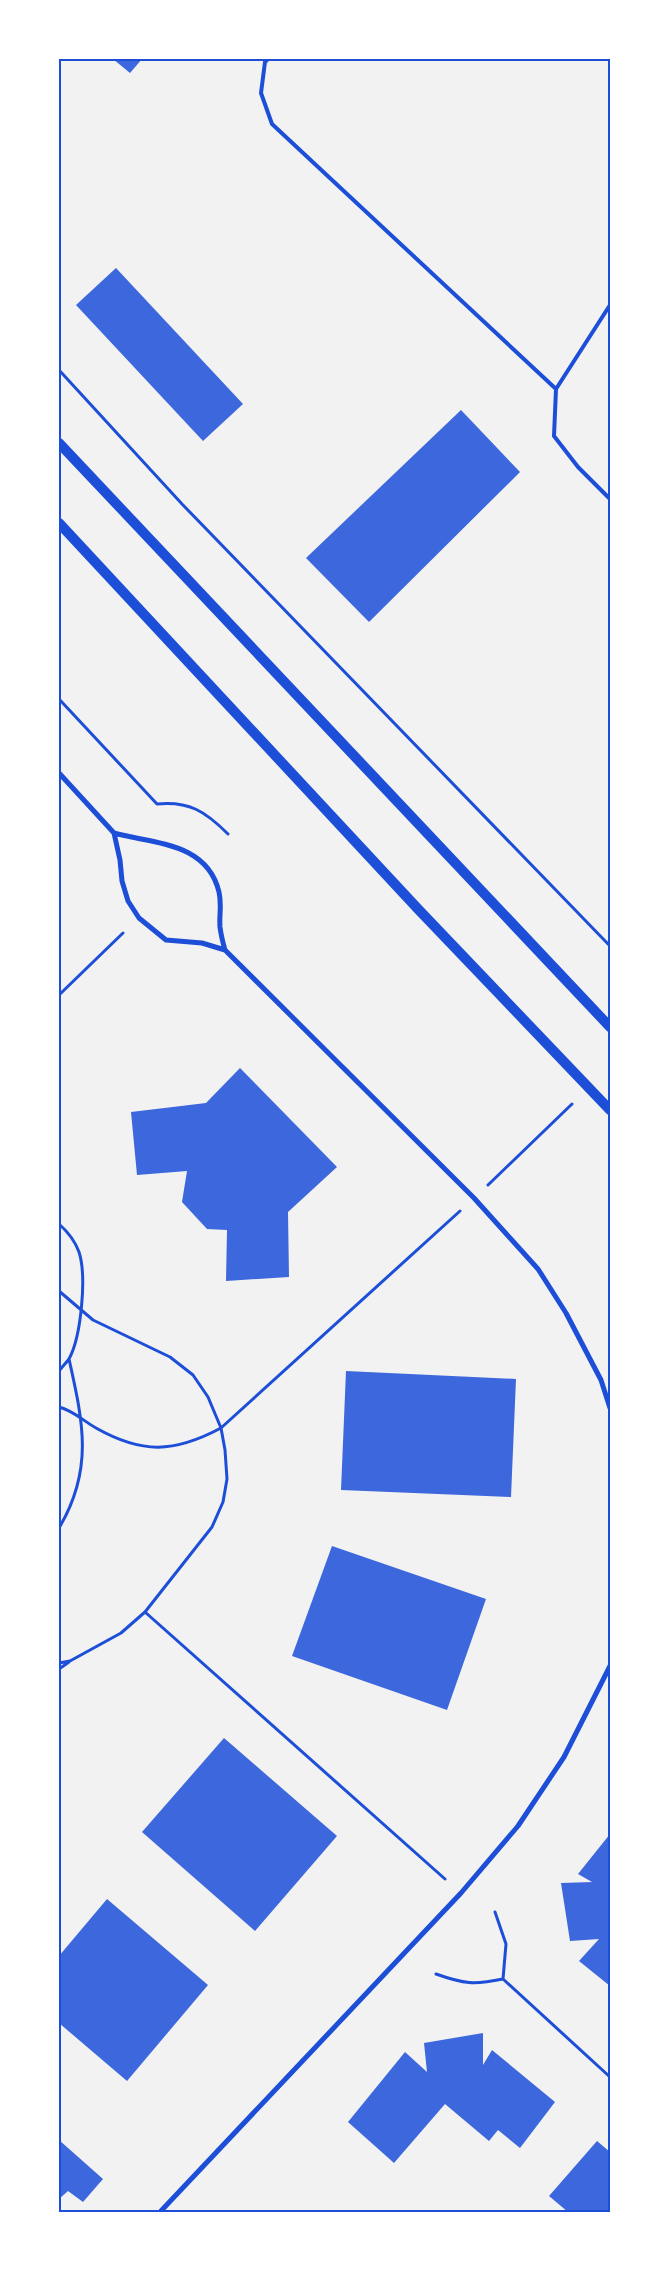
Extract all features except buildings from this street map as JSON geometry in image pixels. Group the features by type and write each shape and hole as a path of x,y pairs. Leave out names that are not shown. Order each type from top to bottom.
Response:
{"main road":[{"path":"59,443 610,1027"},
{"path":"59,523 418,909 610,1110"}],"street":[{"path":"59,774 114,833 122,882 128,901 139,918 166,940 202,943 224,950 474,1198 543,1276 566,1313 597,1372 610,1408"},
{"path":"114,833 182,848 199,860 211,874 219,890 222,908 220,926 224,950"},
{"path":"160,2212 461,1893 518,1826 564,1757 610,1666"}],"lane":[{"path":"268,59 265,62 261,93 272,124 556,389"},
{"path":"610,305 556,389 554,436 578,467 610,499"}],"path":[{"path":"59,370 182,504 610,946"},
{"path":"59,699 157,804 185,804 215,821 228,834"},
{"path":"59,995 124,933"},
{"path":"59,1406 80,1416 116,1439 145,1447 177,1445 198,1440 221,1428 474,1198 588,1088"},
{"path":"59,1224 74,1240 79,1253 84,1287 81,1312 69,1359 80,1416 83,1451 81,1477 76,1496 59,1528"},
{"path":"59,1291 81,1312 119,1334 170,1357 193,1375 208,1397 221,1428 226,1450 227,1479 223,1502 212,1527 145,1612 121,1633 59,1669"},
{"path":"59,1371 69,1359"},
{"path":"145,1612 461,1893"},
{"path":"59,1663 70,1661"},
{"path":"495,1912 506,1944 503,1979"},
{"path":"436,1974 461,1983 484,1983 503,1979"},
{"path":"503,1979 610,2077"}]}
